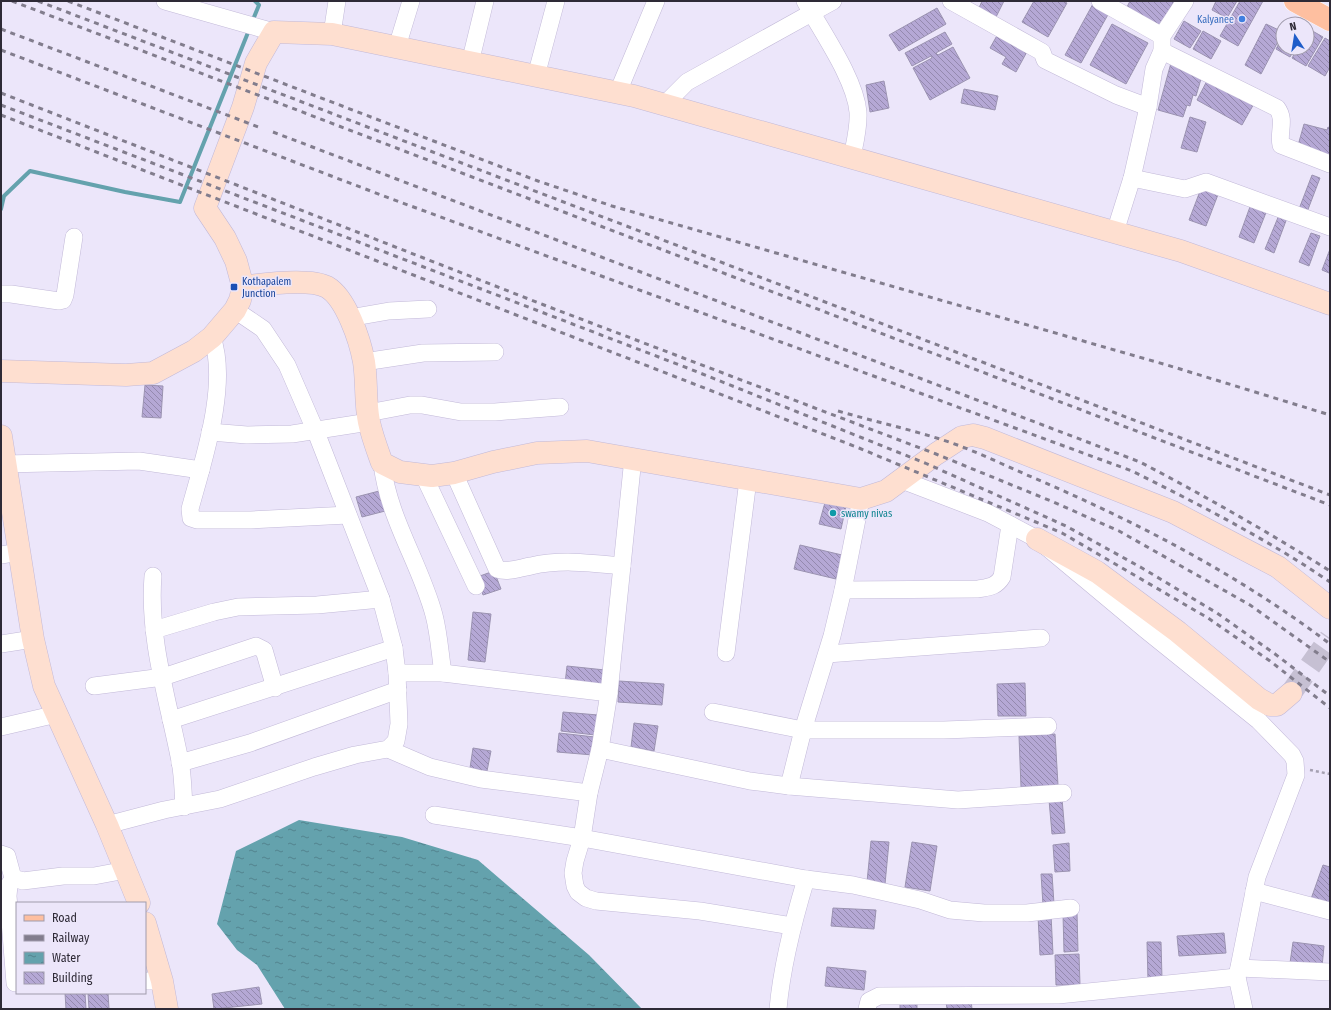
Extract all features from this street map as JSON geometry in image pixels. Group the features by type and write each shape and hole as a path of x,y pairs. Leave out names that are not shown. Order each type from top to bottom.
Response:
{"main road":[{"path":"1295,1 1330,20"},
{"path":"1321,1 1330,6"},
{"path":"1,371 126,375 153,372 194,351 212,337 235,310 240,300 243,287 236,262 225,238 205,208 243,107 256,63 274,32 332,34 618,92 666,104 1115,232 1181,252 1330,304"},
{"path":"243,287 274,283 313,283 326,287 339,296 359,341 364,362 369,418 382,463 400,472 424,476 454,473 493,462 537,453 587,451 861,499 886,491 936,454 962,437 973,435 985,438 1173,512 1278,567 1330,608"},
{"path":"1,436 10,553 44,686 107,826 139,902"},
{"path":"1037,539 1097,572 1178,632 1260,699 1270,705 1278,705 1291,693"},
{"path":"146,930 153,981 167,1009"}],"street":[{"path":"165,1 224,12 251,25 274,32"},
{"path":"332,34 338,1"},
{"path":"397,47 411,1"},
{"path":"470,62 485,1"},
{"path":"536,76 556,1"},
{"path":"618,92 656,1"},
{"path":"666,104 675,92 687,82 808,7 833,1"},
{"path":"951,1 1042,52 1045,60 1116,95 1148,107"},
{"path":"1100,1 1162,44 1277,108 1281,113 1282,121 1280,139 1281,145 1330,164"},
{"path":"1115,232 1132,178 1148,107 1154,69 1162,44 1185,1"},
{"path":"808,7 846,76 853,92 858,110 858,126 852,157"},
{"path":"1132,178 1185,189 1206,182 1330,227"},
{"path":"1,294 11,294 59,302 63,300 66,295 74,237"},
{"path":"349,318 389,311 428,309"},
{"path":"235,310 263,329 287,365 316,432 382,599 394,648 399,724 396,741 388,750"},
{"path":"212,337 217,351 217,390 210,432 190,509 190,514 194,520 251,520 348,515"},
{"path":"364,362 424,353 495,352"},
{"path":"210,432 261,435 316,432 410,405 422,405 461,412 494,412 560,407"},
{"path":"633,458 609,693 600,749 588,793 582,838 574,861 573,873 575,886 578,892 586,898 596,901 700,912 792,926"},
{"path":"4,464 139,462 201,470"},
{"path":"382,463 384,483 394,515 434,616 443,673"},
{"path":"454,473 497,569 504,571 543,563 558,562 622,566"},
{"path":"424,476 476,586"},
{"path":"726,653 748,480"},
{"path":"902,480 988,513 1037,539 1146,630 1259,720 1288,749 1295,761 1296,768 1293,786 1256,877 1238,973 1244,1009"},
{"path":"789,786 803,730 827,654 843,590 861,499"},
{"path":"843,590 978,589 992,587 998,584 1002,577 1010,525"},
{"path":"153,576 151,596 154,630 180,763 184,807"},
{"path":"154,630 214,612 238,607 317,605 382,599"},
{"path":"827,654 1041,638"},
{"path":"1,644 33,639"},
{"path":"94,686 163,676 256,646 264,650 275,688"},
{"path":"171,720 275,688 394,648"},
{"path":"180,763 250,743 397,682 443,673 609,693"},
{"path":"712,712 803,730 944,730 1048,726"},
{"path":"1,727 57,714"},
{"path":"600,749 750,781 789,786 958,800 1063,793"},
{"path":"107,826 164,810 220,799 348,757 388,750 430,767 481,779 588,793"},
{"path":"434,815 582,838 806,879 867,888 950,910 984,913 1027,913 1071,908"},
{"path":"1,854 7,856 13,879 8,890 6,922 11,983"},
{"path":"13,879 23,881 63,876 94,876 126,870"},
{"path":"778,1009 783,968 792,926 806,879"},
{"path":"1254,891 1330,911"},
{"path":"867,1009 869,1002 879,996 1058,995 1238,973 1330,972"}],"path":[{"path":"1296,768 1330,774"}],"water":[{"path":"299,820 402,837 478,860 589,955 642,1009 285,1009 257,965 237,950 217,924 236,851"}],"building":[{"path":"982,1 1004,1 996,17 979,8"},
{"path":"1034,1 1063,1 1067,3 1048,37 1022,22"},
{"path":"1130,1 1174,1 1160,26 1127,7"},
{"path":"1216,1 1237,1 1227,18 1212,10"},
{"name":"Kalyanee","path":"1240,1 1263,1 1238,46 1220,36"},
{"path":"1094,2 1110,11 1081,63 1065,55"},
{"path":"937,8 946,24 899,51 889,35"},
{"path":"1184,21 1201,31 1190,48 1174,39"},
{"path":"1112,24 1148,43 1126,84 1090,65"},
{"path":"1266,24 1275,28 1275,47 1261,74 1245,65"},
{"path":"1203,31 1221,41 1211,59 1193,49"},
{"path":"945,32 952,44 936,53 938,55 953,47 970,78 930,100 913,68 932,58 931,56 912,66 905,53"},
{"path":"999,32 1029,48 1016,72 1002,64 1006,57 990,48"},
{"path":"1315,32 1323,37 1315,51"},
{"path":"1325,38 1330,41 1330,67 1325,76 1308,66"},
{"path":"1293,56 1312,56 1306,66 1292,58"},
{"path":"1171,63 1203,72 1196,96 1193,95 1190,106 1187,105 1183,117 1158,110"},
{"path":"1210,75 1256,100 1242,125 1197,100"},
{"path":"884,81 889,108 870,112 866,85"},
{"path":"964,89 998,96 995,110 961,103"},
{"path":"1190,117 1206,122 1197,152 1181,148"},
{"path":"1304,124 1327,130 1328,127 1330,128 1330,159 1297,149"},
{"path":"1312,175 1320,178 1307,212 1299,209"},
{"path":"1202,186 1219,192 1206,226 1189,220"},
{"path":"1251,204 1267,210 1254,243 1239,237"},
{"path":"1279,215 1287,218 1274,253 1265,249"},
{"path":"1311,233 1320,236 1309,266 1299,262"},
{"path":"1330,249 1330,269 1329,273 1322,270"},
{"path":"145,385 163,386 161,418 142,417"},
{"path":"383,490 389,510 362,517 356,497"},
{"name":"swamy nivas","path":"826,499 847,502 841,529 819,524"},
{"path":"800,545 842,555 836,579 794,569"},
{"path":"494,571 501,589 483,595 477,577"},
{"path":"473,612 491,614 485,662 468,660"},
{"path":"567,666 605,670 603,688 565,684"},
{"path":"619,681 664,684 662,705 618,702"},
{"path":"1025,683 1026,716 998,716 997,684"},
{"path":"563,712 598,715 595,735 561,731"},
{"path":"634,723 658,726 654,751 631,747"},
{"path":"559,733 595,737 593,755 557,752"},
{"path":"1055,734 1058,785 1021,787 1019,736"},
{"path":"473,748 491,751 487,771 470,768"},
{"path":"1062,799 1065,833 1052,834 1049,800"},
{"path":"871,841 889,842 885,884 867,882"},
{"path":"912,842 937,846 930,891 905,887"},
{"path":"1069,843 1070,871 1055,872 1053,845"},
{"path":"1323,865 1330,867 1330,903 1311,899"},
{"path":"1041,874 1052,874 1054,904 1043,905"},
{"path":"833,908 876,910 874,929 831,926"},
{"path":"1077,913 1078,951 1064,952 1063,914"},
{"path":"1051,915 1053,954 1040,955 1038,916"},
{"path":"1224,933 1226,953 1179,956 1177,936"},
{"path":"1147,942 1161,942 1162,979 1148,980"},
{"path":"1293,942 1324,946 1322,967 1290,963"},
{"path":"1079,954 1080,985 1056,985 1055,955"},
{"path":"827,967 866,971 864,990 825,986"},
{"path":"259,987 262,1004 214,1009 212,994"},
{"path":"65,994 85,994 86,1009 66,1009"},
{"path":"88,994 108,994 109,1009 89,1009"},
{"path":"900,999 917,999 917,1009 900,1009"},
{"path":"971,1000 972,1009 947,1009 946,1002"}],"waterway":[{"path":"252,22 259,5 255,1"},
{"path":"1,209 4,196 30,171 125,192 180,202 249,30"}],"tunnel":[{"path":"1291,693 1330,638"}],"railway":[{"path":"12,1 1330,505"},
{"path":"38,1 1330,495"},
{"path":"68,1 538,181 612,206 1167,365 1330,415"},
{"path":"1,29 261,128"},
{"path":"1,50 389,198 1132,471 1258,537 1330,582"},
{"path":"1,93 544,305 936,454 1051,501 1119,531 1250,605 1330,662"},
{"path":"1,105 690,369 925,463 1066,526 1142,568 1217,613 1275,654 1330,696"},
{"path":"1,115 859,448 1062,533 1208,618 1270,661 1330,708"},
{"path":"273,132 1140,462 1236,515 1330,571"},
{"path":"838,411 938,438 971,450 1067,492 1184,550 1259,594 1330,644"}],"place":[{"name":"Kalyanee","path":"1242,19"},
{"name":"Kothapalem Junction","path":"234,287"},
{"name":"swamy nivas","path":"833,513"}]}
